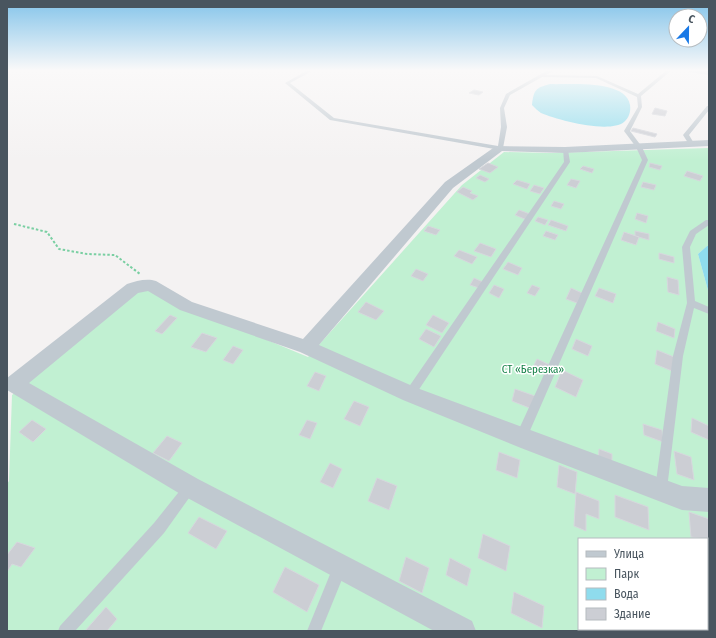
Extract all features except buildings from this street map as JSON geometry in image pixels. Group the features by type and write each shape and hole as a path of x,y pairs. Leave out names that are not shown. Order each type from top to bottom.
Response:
{"street":[{"path":"306,347 449,185 500,148 565,150 709,143"},
{"path":"462,631 190,487 14,384 133,288 150,285 186,306 306,347 410,394 521,438 682,498 709,500"}],"lane":[{"path":"308,100 332,119 500,148 504,127 502,108 506,100"},
{"path":"521,438 645,160 639,147 627,131 640,107 639,100"},
{"path":"692,145 686,135 709,107"},
{"path":"410,394 567,162 565,150"},
{"path":"661,489 678,356 691,303 686,247 693,233 709,222"},
{"path":"691,303 709,311"},
{"path":"65,631 159,528 190,487"},
{"path":"314,631 340,566"}],"path":[{"path":"14,224 47,232 59,248 87,254 115,255 137,269 150,285"}],"green space":[{"name":"СТ «Березка»","path":"709,148 709,246 698,254 709,294 709,631 7,631 7,484 9,481 12,395 142,288 308,357 462,185 504,152 551,153"}],"water":[{"path":"533,100 627,100 630,105 630,110 624,122 607,127 583,125 559,119 541,113 532,105"},
{"path":"709,246 709,294 698,254"}]}
